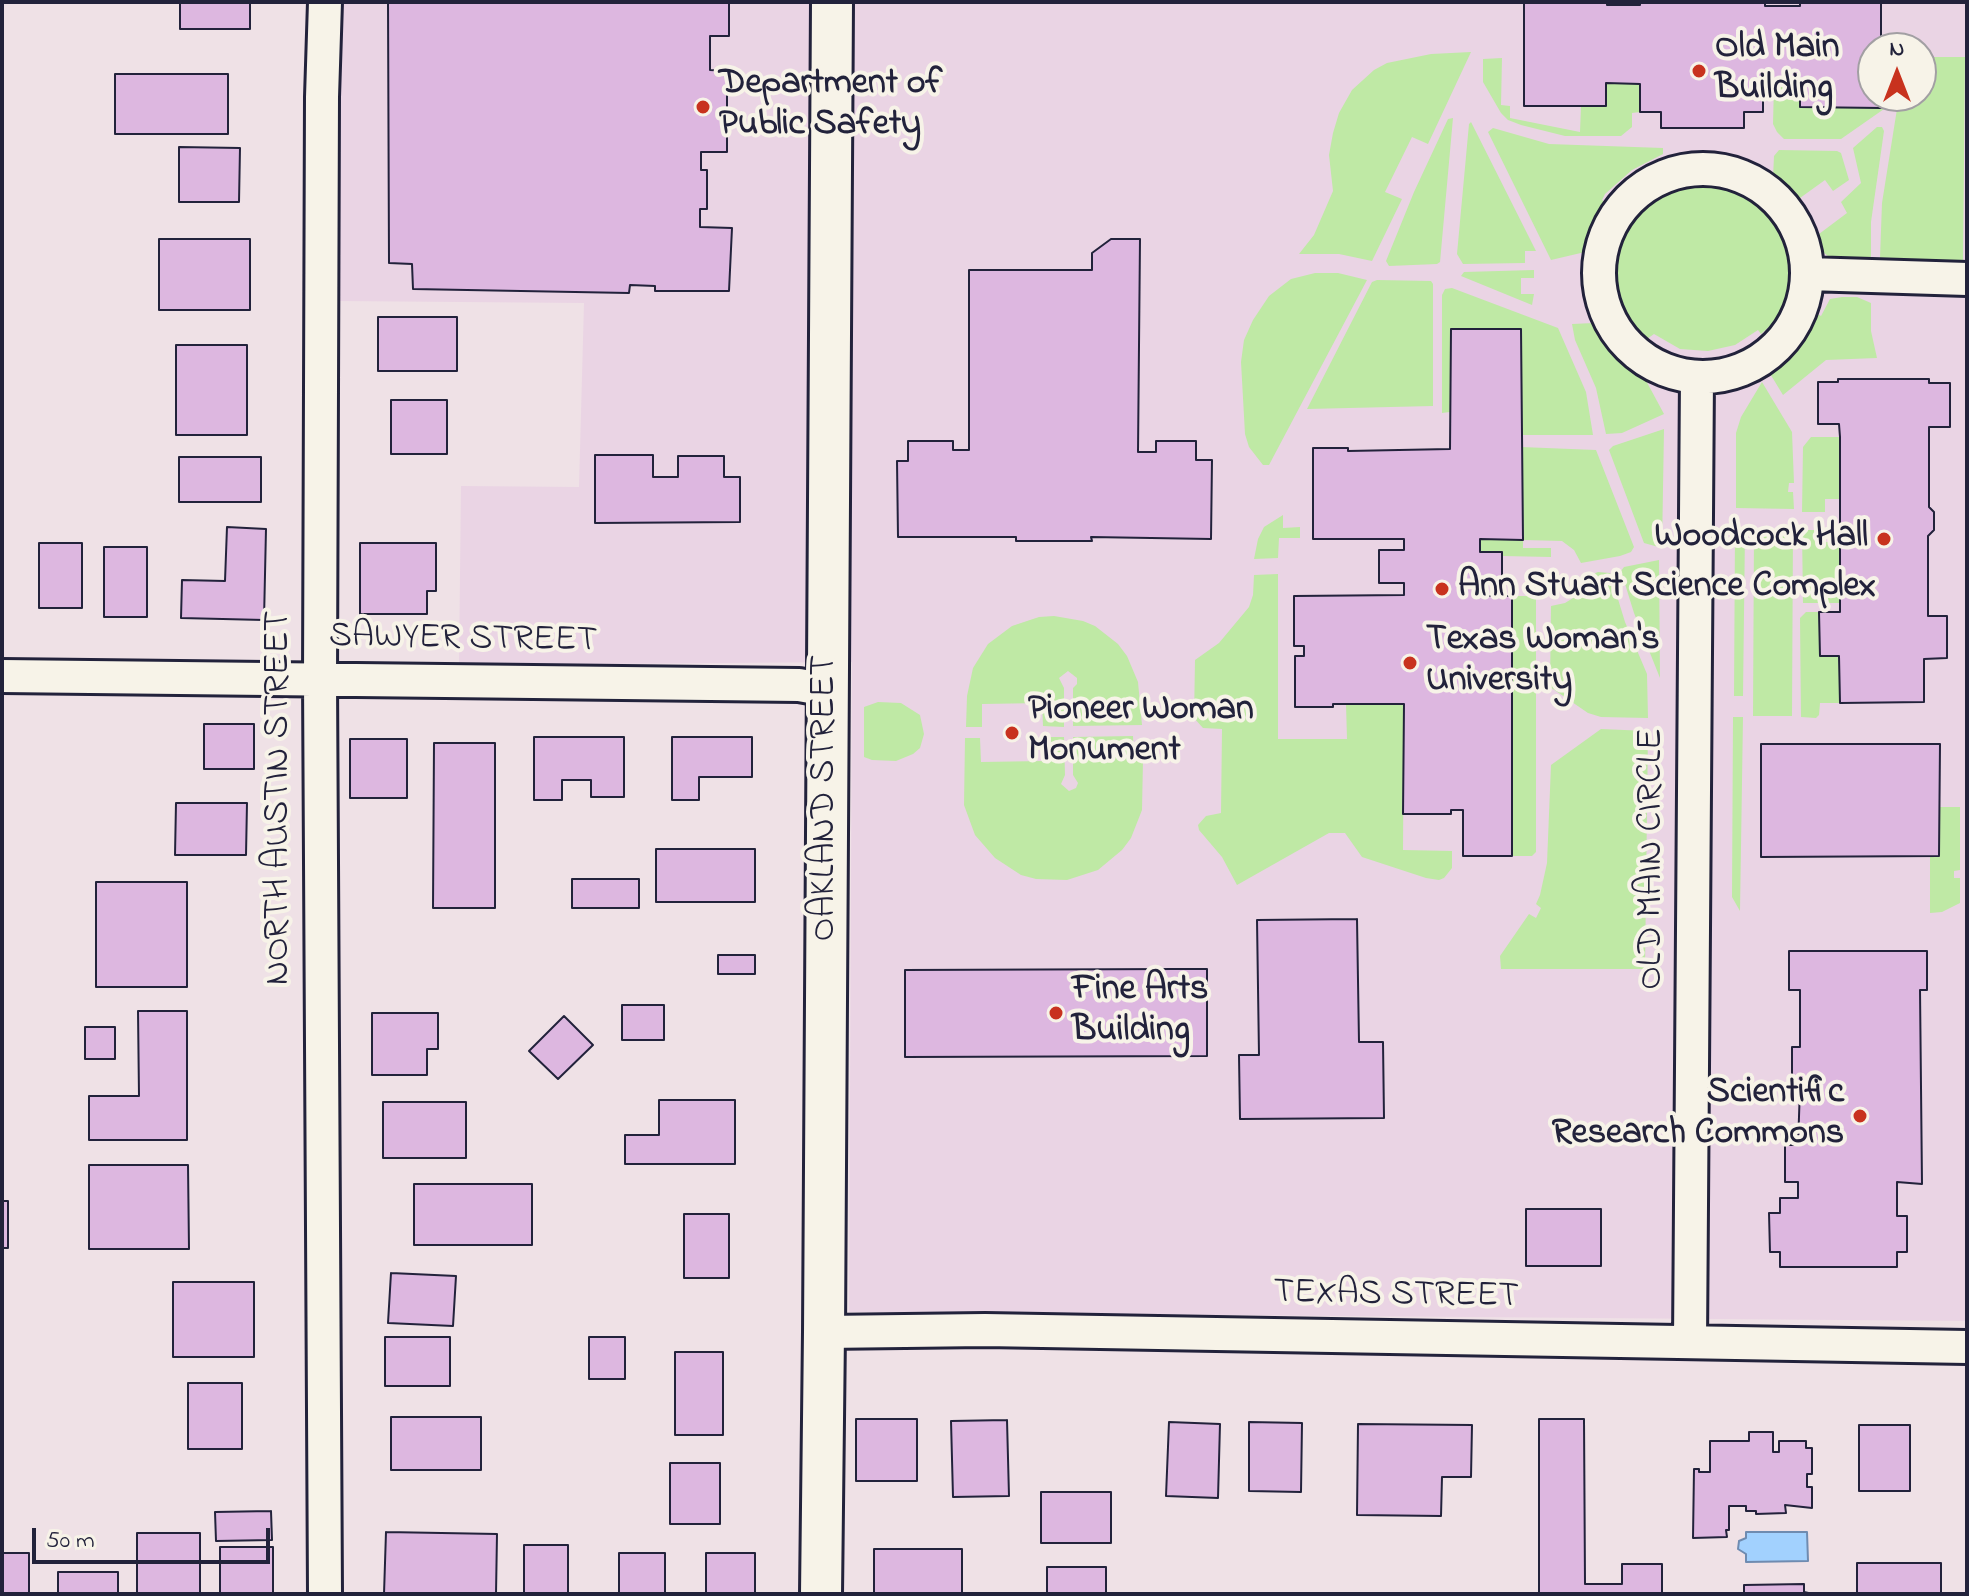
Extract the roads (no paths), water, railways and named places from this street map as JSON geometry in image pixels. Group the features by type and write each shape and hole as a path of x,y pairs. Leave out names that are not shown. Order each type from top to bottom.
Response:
{"street":[{"name":"NORTH AUSTIN STREET","path":"325,2 320,679 325,1594"},
{"name":"OAKLAND STREET","path":"821,1594 832,2"},
{"path":"1699,169 1730,172 1758,184 1777,199 1794,219 1804,244 1808,274 1803,305 1796,322 1772,352 1734,373 1705,379 1679,374 1650,362 1626,343 1608,317 1599,283 1602,248 1612,223 1628,201 1648,184 1673,173 1699,169"},
{"path":"1808,274 1967,279"},
{"name":"OLD MAIN CIRCLE","path":"1690,1342 1697,377"},
{"name":"SAWYER STREET","path":"2,676 799,685 827,690"},
{"name":"TEXAS STREET","path":"824,1332 985,1330 1967,1347"}],"water":[{"path":"1746,1532 1807,1532 1808,1561 1746,1562 1746,1554 1738,1549 1739,1541 1746,1538"}],"place":[{"name":"Old Main Building","path":"1699,71"},
{"name":"Department of Public Safety","path":"703,107"},
{"name":"Woodcock Hall","path":"1884,539"},
{"name":"Ann Stuart Science Complex","path":"1442,589"},
{"name":"Texas Woman's University","path":"1410,663"},
{"name":"Pioneer Woman Monument","path":"1012,733"},
{"name":"Fine Arts Building","path":"1056,1013"},
{"name":"Scientific Research Commons","path":"1860,1116"}]}
